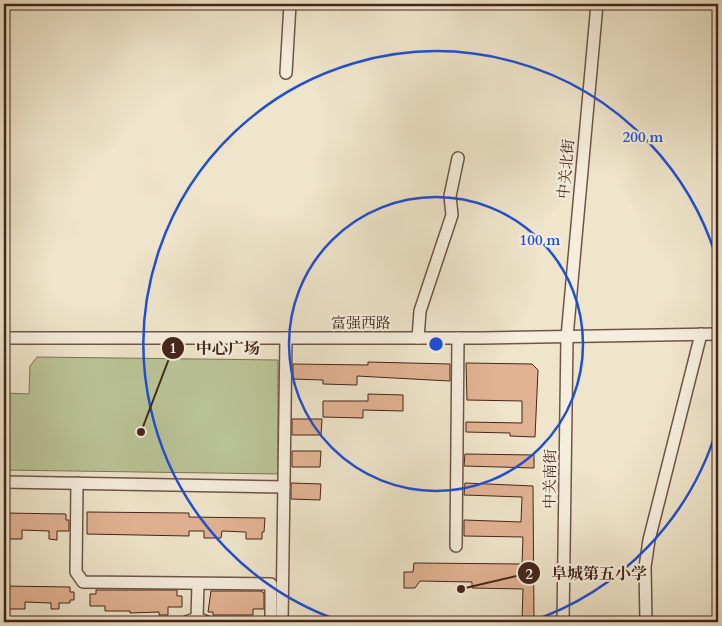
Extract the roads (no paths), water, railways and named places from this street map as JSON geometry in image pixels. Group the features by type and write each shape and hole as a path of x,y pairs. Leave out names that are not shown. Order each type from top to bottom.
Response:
{"street":[{"path":"286,73 290,4"},
{"name":"中关北街","path":"567,337 597,4"},
{"path":"418,338 420,312 452,215 450,196 458,158"},
{"path":"646,622 644,567 649,540 701,334"},
{"name":"富强西路","path":"4,338 458,338 718,334"},
{"name":"中关南街","path":"563,622 567,337"},
{"path":"282,622 286,338"},
{"path":"456,546 458,338"},
{"path":"4,482 284,487"},
{"path":"77,483 76,572 83,582 272,584 271,622"},
{"path":"186,622 202,620 198,584"}],"place":[{"name":"中心广场","path":"141,432"},
{"name":"阜城第五小学","path":"461,589"}]}
